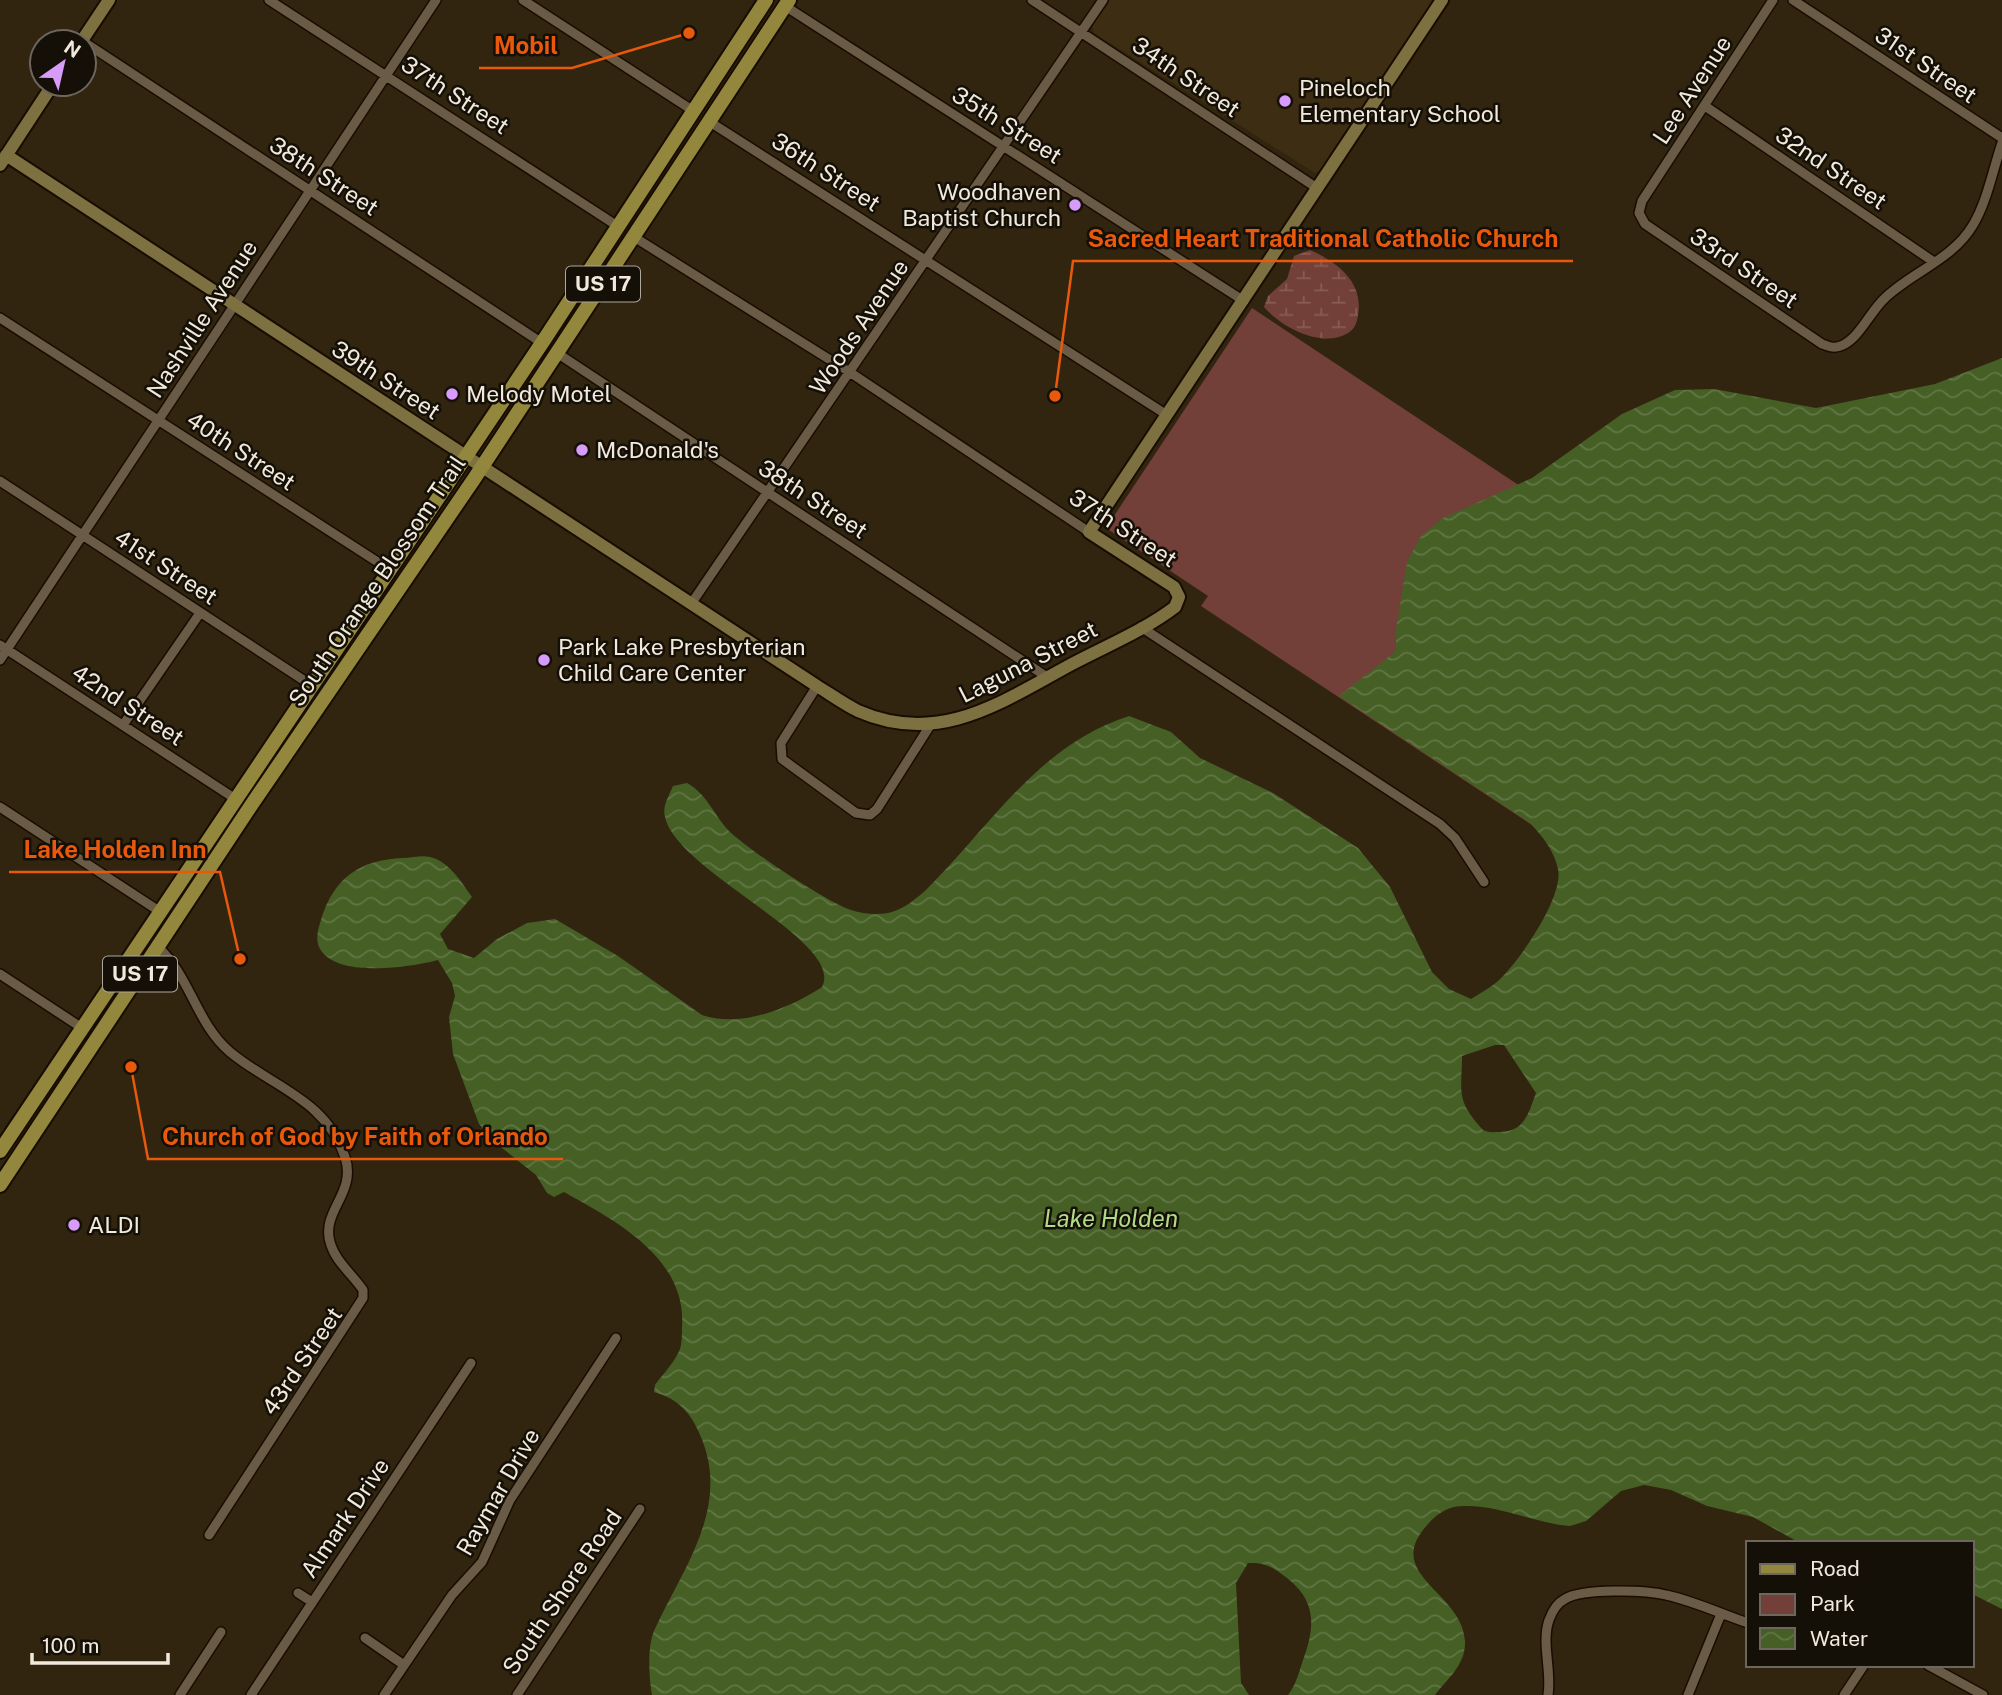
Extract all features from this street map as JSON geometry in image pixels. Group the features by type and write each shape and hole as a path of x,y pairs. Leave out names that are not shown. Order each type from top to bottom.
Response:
{"main road":[{"name":"South Orange Blossom Trail","path":"1,1146 466,457 768,0"},
{"path":"724,101 730,76 759,31 768,0"},
{"name":"South Orange Blossom Trail","path":"0,1185 557,353 724,101 786,2"},
{"path":"311,685 315,703 311,719"},
{"path":"27,1144 23,1135 23,1124 30,1106"},
{"path":"0,1170 1,1146"}],"street":[{"path":"92,28 109,0"},
{"name":"37th Street","path":"269,0 619,227"},
{"name":"Nashville Avenue","path":"0,660 4,647 159,420 436,0"},
{"path":"523,0 695,112"},
{"name":"34th Street","path":"1032,0 1317,188"},
{"name":"Woods Avenue","path":"691,604 1103,0"},
{"path":"1089,532 1442,0"},
{"name":"Lee Avenue","path":"1642,201 1773,0"},
{"name":"31st Street","path":"1793,0 2002,141"},
{"name":"35th Street","path":"786,2 907,86 1004,144 1244,301"},
{"name":"38th Street","path":"98,52 542,343"},
{"path":"3,160 45,98"},
{"name":"32nd Street","path":"1705,106 1934,262"},
{"name":"36th Street","path":"710,122 1167,415"},
{"path":"1934,262 1950,253 1975,223 2002,141"},
{"name":"39th Street","path":"3,160 234,306 817,686 858,710 879,718 931,724"},
{"name":"33rd Street","path":"1642,201 1639,213 1645,224 1822,344 1835,348 1846,344 1884,298 1934,262"},
{"name":"37th Street","path":"634,237 851,373 1167,582 1177,592 1175,607 1141,627"},
{"name":"40th Street","path":"0,318 390,570"},
{"name":"38th Street","path":"557,353 1047,677"},
{"name":"41st Street","path":"0,481 311,685"},
{"path":"123,724 200,613"},
{"path":"1141,627 1440,824 1455,838 1484,882"},
{"name":"Laguna Street","path":"931,724 958,720 1141,627"},
{"name":"42nd Street","path":"4,647 234,798"},
{"path":"817,686 781,743 782,759 856,813 870,815 877,809 931,724"},
{"path":"0,807 159,911"},
{"name":"43rd Street","path":"158,947 176,967 200,1016 230,1052 304,1099 321,1114 338,1137 350,1172 345,1194 327,1229 330,1243 363,1290 363,1298 209,1535"},
{"path":"0,974 82,1027"},
{"name":"Raymar Drive","path":"384,1695 452,1595 482,1562 510,1500 616,1338"},
{"name":"Almark Drive","path":"251,1695 471,1363"},
{"name":"South Shore Road","path":"517,1695 640,1509"},
{"path":"298,1593 312,1602"},
{"path":"1548,1695 1550,1680 1546,1637 1552,1614 1566,1597 1600,1593 1666,1595 1746,1622"},
{"path":"1688,1695 1721,1614"},
{"path":"180,1695 222,1632"},
{"path":"365,1638 404,1665"},
{"path":"1844,1695 1863,1667"},
{"path":"1932,1667 1983,1695"}],"shaded area":[{"name":"Pineloch Elementary School","path":"1108,0 1438,0 1325,170 1315,173 1094,33 1092,25"}],"green space":[{"path":"1310,250 1339,267 1353,283 1357,293 1359,303 1355,325 1338,337 1314,337 1303,333 1281,322 1264,307 1268,296 1287,279 1294,256"},
{"path":"1252,308 1702,607 1550,837 1201,606 1208,596 1106,528"}],"water":[{"name":"Lake Holden","path":"2002,358 2002,1609 1974,1595 1974,1541 1796,1541 1753,1517 1707,1506 1671,1490 1644,1485 1621,1491 1586,1521 1570,1526 1477,1506 1453,1507 1428,1524 1416,1542 1414,1557 1418,1570 1461,1624 1465,1641 1459,1664 1435,1695 1288,1695 1297,1678 1310,1637 1311,1616 1308,1606 1297,1587 1278,1571 1269,1566 1248,1563 1236,1583 1241,1683 1249,1695 652,1695 649,1663 652,1638 699,1538 707,1514 710,1489 709,1463 693,1421 677,1403 654,1392 655,1385 675,1359 681,1344 680,1303 673,1281 661,1262 626,1229 564,1192 554,1197 547,1193 536,1175 497,1144 479,1124 453,1054 449,1017 455,996 452,983 438,960 396,967 362,968 347,966 324,954 317,938 318,929 326,905 341,882 374,862 420,856 437,859 449,868 472,897 440,934 448,949 474,958 497,939 527,923 555,919 618,956 702,1015 748,1018 779,1009 822,987 823,969 809,949 786,928 726,883 676,838 664,813 673,786 687,783 694,788 723,825 738,839 788,875 825,897 856,911 870,914 888,913 903,907 925,891 1017,790 1042,767 1097,729 1129,716 1171,732 1200,758 1273,793 1358,848 1390,887 1432,972 1449,989 1471,999 1498,981 1528,945 1554,896 1558,869 1551,850 1530,823 1339,696 1396,651 1396,630 1407,562 1421,536 1443,518 1532,478 1622,414 1675,390 1714,389 1816,408 1935,384","holes":["1495,1045 1504,1045 1536,1093 1528,1114 1520,1125 1508,1131 1483,1130 1464,1103 1461,1088 1462,1056"]}],"place":[{"name":"Mobil","path":"689,33"},
{"name":"Pineloch Elementary School","path":"1285,101"},
{"name":"Woodhaven Baptist Church","path":"1075,205"},
{"name":"Melody Motel","path":"452,394"},
{"name":"Sacred Heart Traditional Catholic Church","path":"1055,396"},
{"name":"McDonald's","path":"582,450"},
{"name":"Park Lake Presbyterian Child Care Center","path":"544,660"},
{"name":"Lake Holden Inn","path":"240,959"},
{"name":"Church of God by Faith of Orlando","path":"131,1067"},
{"name":"ALDI","path":"74,1225"}]}
